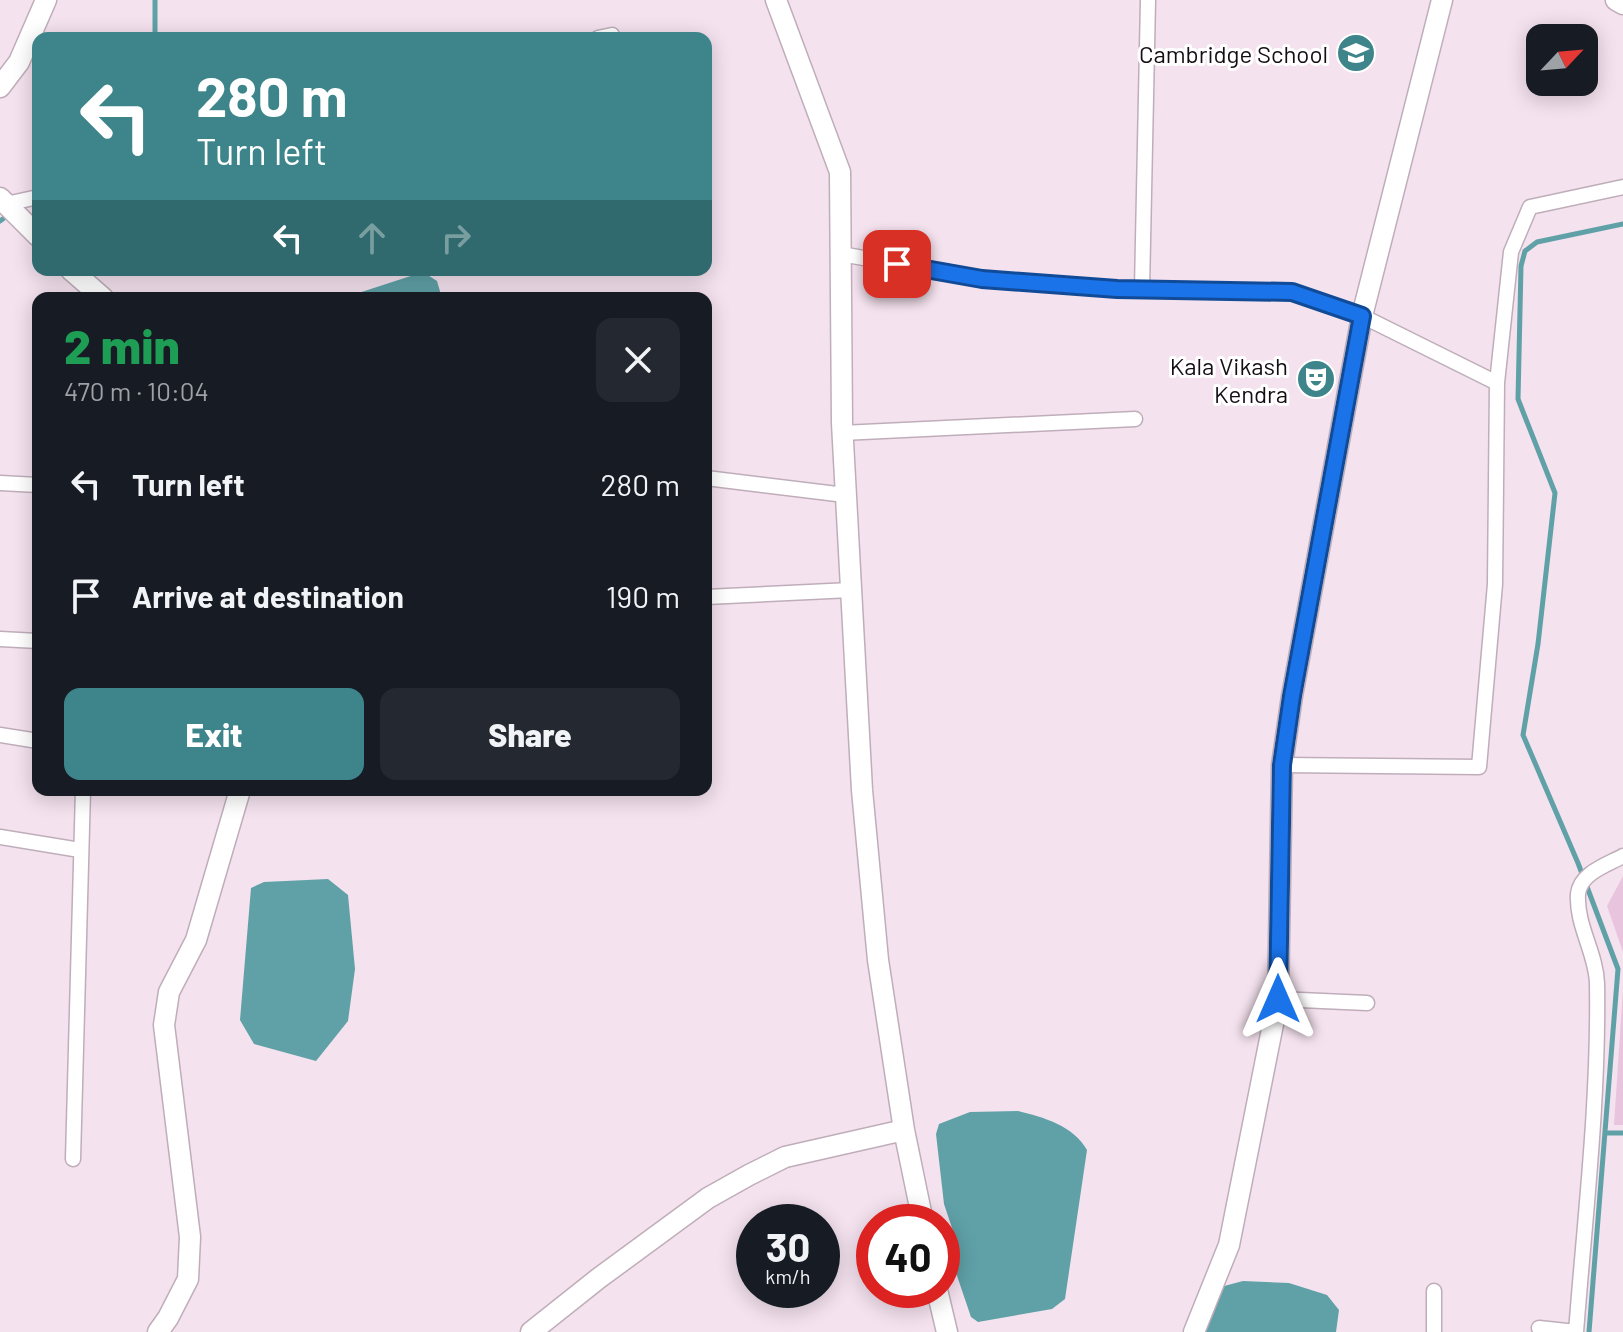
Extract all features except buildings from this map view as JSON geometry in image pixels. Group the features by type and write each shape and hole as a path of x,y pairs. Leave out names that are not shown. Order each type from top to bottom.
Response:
{"street":[{"path":"32,32 46,0"},
{"path":"776,0 840,172 842,433 862,790 878,960 904,1130 919,1204"},
{"path":"1142,289 1148,0"},
{"path":"1194,1332 1229,1245 1278,999 1282,765 1292,696 1362,316 1442,0"},
{"path":"1616,0 1623,4"},
{"path":"0,87 19,62 32,32"},
{"path":"1282,765 1479,767 1495,584 1497,383 1511,252 1530,207 1623,187"},
{"path":"3,201 32,198"},
{"path":"3,201 32,230"},
{"path":"841,254 982,279 1142,289 1292,292 1362,316 1497,383"},
{"path":"78,276 96,292"},
{"path":"842,433 1135,419"},
{"path":"712,479 845,495"},
{"path":"0,483 32,485"},
{"path":"712,597 851,590"},
{"path":"0,639 32,641"},
{"path":"0,735 32,740"},
{"path":"73,1159 83,796"},
{"path":"158,1332 188,1279 190,1237 164,1025 169,992 196,940 238,796"},
{"path":"0,837 80,850"},
{"path":"1539,1328 1576,1332 1594,1124 1597,979 1579,912 1578,893 1581,882 1593,872 1623,856"},
{"path":"1278,999 1367,1003"},
{"path":"531,1332 696,1207 749,1175 785,1157 904,1130"},
{"path":"1434,1291 1434,1332"},
{"path":"941,1308 947,1332"}],"shaded area":[{"path":"1623,876 1623,952 1607,906"},
{"path":"1623,989 1623,1125 1614,1125"}],"water":[{"path":"411,276 429,276 437,281 440,292 361,292"},
{"path":"328,879 348,895 355,969 348,1021 316,1061 254,1044 240,1020 251,888 264,882"},
{"path":"1018,1111 1047,1120 1074,1135 1087,1150 1065,1299 1052,1309 978,1322 971,1317 960,1285 960,1204 944,1204 936,1134 939,1124 970,1112"},
{"path":"1243,1281 1289,1283 1327,1295 1339,1310 1336,1332 1200,1332 1213,1289"}],"waterway":[{"path":"155,0 155,32"},
{"path":"0,221 11,213"},
{"path":"1589,1332 1618,969 1578,863 1523,735 1538,644 1555,493 1518,399 1521,266 1525,251 1537,242 1623,224"},
{"path":"1605,1133 1623,1133"}],"place":[{"name":"Cambridge School","path":"1356,53"},
{"name":"Kala Vikash Kendra","path":"1316,379"}],"route":[{"path":"897,264 982,279 1117,289 1292,292 1362,316 1282,765 1278,999"}]}
